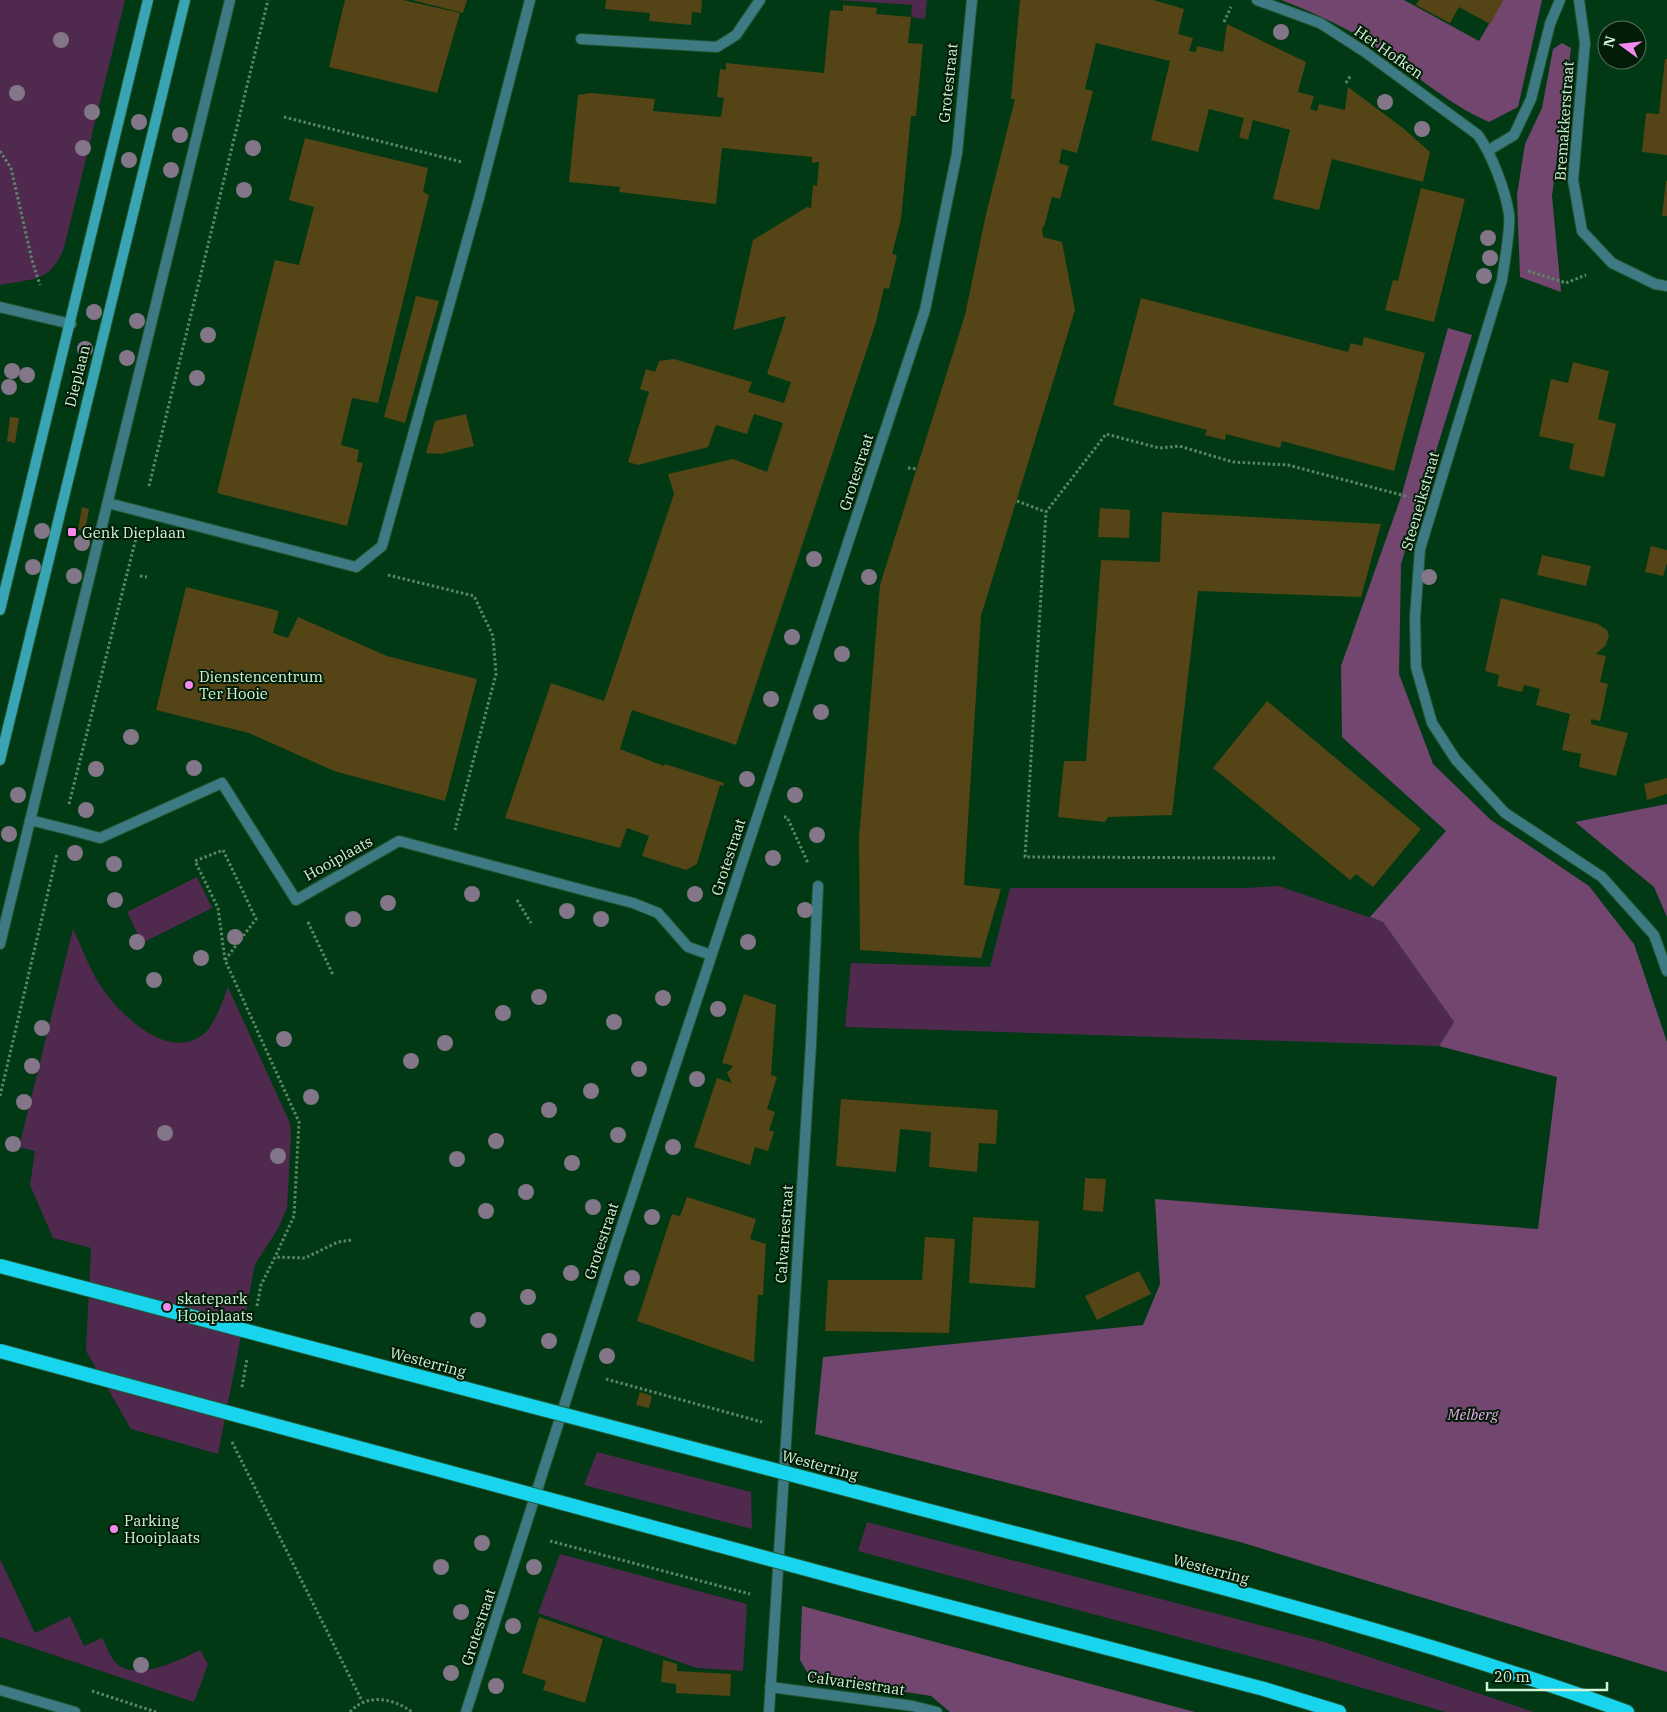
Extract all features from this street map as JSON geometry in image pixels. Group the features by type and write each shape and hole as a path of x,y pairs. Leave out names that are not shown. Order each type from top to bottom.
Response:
{"highway":[{"name":"Westerring","path":"0,1266 1333,1618 1575,1693 1627,1712"},
{"path":"0,1351 866,1585 1264,1689 1339,1712"}],"main road":[{"name":"Dieplaan","path":"0,610 71,324 148,0"},
{"name":"Dieplaan","path":"0,760 184,0"}],"street":[{"path":"0,944 230,0"},
{"path":"108,503 356,566 382,546 487,168 530,0"},
{"path":"581,39 717,47 736,35 760,0"},
{"name":"Grotestraat","path":"466,1712 577,1363 926,310 957,153 972,0"},
{"name":"Het Hofken","path":"1257,0 1320,23 1358,47 1478,135 1489,150"},
{"path":"1489,150 1514,135 1531,99 1550,24 1560,0"},
{"name":"Bremakkerstraat","path":"1579,0 1584,43 1573,180 1582,231 1612,264 1655,284 1667,286"},
{"name":"Steeneikstraat","path":"1489,150 1509,215 1502,280 1420,549 1415,618 1416,668 1432,723 1456,760 1505,813 1602,877 1654,935 1667,971"},
{"path":"0,307 71,324"},
{"name":"Hooiplaats","path":"30,820 100,838 222,783 296,900 399,841 633,903 658,912 688,947 711,955"},
{"name":"Calvariestraat","path":"769,1712 811,1044 818,886"},
{"name":"Calvariestraat","path":"770,1687 913,1706 937,1712"},
{"path":"0,1690 75,1712"}],"path":[{"path":"0,1096 1,1084 63,829 268,0"},
{"path":"1224,22 1232,4"},
{"path":"284,118 487,168"},
{"path":"0,151 11,168 32,260 40,285"},
{"path":"1504,263 1566,283 1589,273"},
{"path":"1276,858 1025,857 1046,512 1106,434 1159,448 1179,446 1233,462 1288,465 1388,491"},
{"path":"908,468 917,469"},
{"path":"1017,501 1046,512"},
{"path":"356,566 474,596 492,636 496,674 461,808"},
{"path":"140,576 147,577"},
{"path":"759,811 788,818 818,886"},
{"path":"225,960 256,919 223,850 195,861 218,908 225,960 300,1122 294,1216 261,1285 256,1313"},
{"path":"514,893 531,922"},
{"path":"306,918 333,975"},
{"path":"274,1256 305,1258 338,1242 352,1240"},
{"path":"240,1397 249,1350"},
{"path":"606,1379 765,1423"},
{"path":"234,1434 232,1444 362,1701"},
{"path":"550,1541 753,1595"},
{"path":"350,1712 362,1701 376,1699 392,1701 412,1712"}],"shaded area":[{"path":"0,0 125,0 64,248 53,268 47,273 40,277 0,285"},
{"path":"838,0 927,0 925,19 911,17 912,5"},
{"path":"197,877 212,908 142,943 127,912"},
{"path":"1279,886 1383,922 1454,1022 1439,1046 845,1027 851,963 990,967 1010,888 1245,888"},
{"path":"73,929 92,972 109,997 132,1021 147,1032 162,1039 177,1043 192,1041 206,1032 215,1018 228,987 290,1123 287,1208 278,1229 255,1264 218,1454 131,1429 86,1351 91,1248 53,1238 30,1185 35,1151 19,1147"},
{"path":"597,1452 751,1492 752,1529 584,1485"},
{"path":"867,1522 1324,1642 1534,1712 1446,1712 1283,1665 858,1551"},
{"path":"560,1554 747,1604 743,1671 697,1668 538,1613"},
{"path":"0,1559 35,1633 70,1616 84,1646 102,1638 115,1662 123,1668 133,1670 157,1668 200,1650 208,1664 194,1702 0,1637"}],"green space":[{"path":"1281,0 1404,0 1479,41 1503,0 1542,0 1518,107 1489,122 1443,96 1360,37 1327,19"},
{"path":"1562,43 1571,48 1552,196 1561,292 1520,277 1517,195 1525,144 1542,108 1553,49"},
{"name":"Melberg","path":"1448,328 1472,335 1401,564 1399,674 1433,764 1491,820 1589,886 1634,944 1667,1042 1667,1672 1240,1542 815,1434 823,1357 1143,1325 1160,1284 1155,1199 1538,1229 1557,1077 1439,1046 1454,1022 1383,922 1370,917 1446,831 1342,737 1341,666 1401,497"},
{"path":"1667,804 1667,917 1654,887 1575,822"},
{"path":"802,1606 1195,1712 950,1712 931,1696 810,1677 800,1660"}],"building":[{"path":"345,0 403,0 460,13 437,93 329,67"},
{"path":"412,0 467,0 463,13"},
{"path":"606,0 702,0 701,13 692,12 691,25 649,21 650,13 605,9"},
{"path":"1020,0 1153,0 1174,6 1184,9 1178,34 1193,38 1189,51 1196,52 1197,46 1223,52 1227,24 1306,62 1298,92 1314,96 1310,109 1317,111 1319,104 1345,110 1348,87 1403,128 1430,152 1423,182 1332,159 1319,210 1273,199 1290,130 1253,120 1248,140 1239,137 1244,118 1209,109 1198,152 1151,140 1170,61 1096,43 1085,89 1093,91 1077,153 1062,149 1059,163 1069,166 1060,199 1052,197 1044,227 1042,227 1043,237 1062,242 1075,310 981,616 964,885 1001,889 981,958 860,950 859,838 880,585 965,315 986,214 1015,99 1011,99"},
{"path":"1419,0 1503,0 1490,24 1459,7 1450,23 1416,5"},
{"path":"843,5 877,8 876,14 911,17 908,43 923,44 916,116 911,116 901,219 892,254 897,255 889,289 884,288 876,322 736,745 632,710 620,749 664,766 665,764 724,783 723,786 720,785 697,864 686,870 642,856 649,836 627,828 620,848 505,818 551,683 604,701 674,494 668,474 733,459 767,472 783,423 754,414 747,434 716,425 708,447 638,465 628,462 649,392 640,389 646,369 655,372 659,361 674,359 752,382 748,392 784,403 791,382 767,374 786,316 733,330 753,240 807,207 811,208 813,185 817,186 819,162 812,163 812,157 722,148 716,204 619,192 620,187 569,182 578,95 591,93 655,99 653,111 721,117 724,98 717,97 720,69 726,70 726,63 824,73 830,10 843,11"},
{"path":"1665,59 1667,59 1667,155 1642,152 1646,113 1659,114"},
{"path":"305,138 428,168 423,192 429,195 378,403 352,398 341,445 359,450 357,462 363,463 347,526 217,493 275,260 299,265 314,207 289,200"},
{"path":"1666,181 1667,216 1662,216"},
{"path":"1421,188 1465,199 1434,322 1385,310 1393,280 1398,281"},
{"path":"416,296 439,301 405,423 384,417"},
{"path":"1141,298 1348,352 1351,343 1362,346 1364,337 1425,353 1394,471 1282,441 1280,448 1226,434 1225,440 1205,435 1207,430 1113,405"},
{"path":"1573,362 1609,371 1598,419 1616,424 1604,477 1569,469 1574,444 1539,436 1551,379 1568,383"},
{"path":"466,414 474,446 441,454 426,453 435,421"},
{"path":"10,417 19,418 15,443 7,441"},
{"path":"82,507 89,509 85,532 78,530"},
{"path":"1100,508 1130,510 1129,538 1098,537"},
{"path":"1162,512 1381,524 1361,597 1198,591 1172,815 1108,817 1105,822 1058,817 1064,761 1086,761 1101,560 1160,562"},
{"path":"1651,546 1667,550 1667,563 1663,576 1645,572"},
{"path":"1542,555 1591,566 1586,586 1537,575"},
{"path":"186,587 279,611 273,633 288,638 298,617 387,656 477,679 445,801 334,771 249,733 156,710"},
{"path":"1501,598 1598,624 1607,630 1609,635 1606,645 1596,654 1606,656 1600,682 1608,684 1600,721 1591,719 1591,724 1628,733 1616,776 1579,767 1581,754 1562,750 1570,714 1536,705 1540,689 1524,685 1522,692 1497,686 1499,675 1485,671"},
{"path":"1267,701 1421,829 1373,887 1356,874 1350,880 1213,768"},
{"path":"1667,778 1667,794 1647,800 1644,784"},
{"path":"744,994 776,1005 771,1075 777,1077 767,1109 775,1112 769,1130 774,1132 768,1151 755,1147 750,1165 694,1147 717,1078 732,1083 727,1073 733,1066 722,1063"},
{"path":"841,1099 998,1110 996,1144 979,1143 977,1172 929,1167 931,1132 900,1129 896,1172 836,1166"},
{"path":"1085,1178 1106,1179 1103,1212 1083,1210"},
{"path":"687,1197 756,1219 750,1239 766,1244 763,1295 758,1295 754,1362 637,1321 672,1214 680,1216"},
{"path":"973,1217 1039,1221 1035,1288 969,1283"},
{"path":"925,1237 955,1239 949,1333 825,1331 828,1280 922,1280"},
{"path":"1139,1271 1151,1294 1097,1320 1085,1296"},
{"path":"640,1392 652,1396 649,1408 636,1405"},
{"path":"539,1617 603,1639 585,1703 543,1690 546,1681 522,1673"},
{"path":"663,1660 677,1664 677,1671 731,1674 730,1696 676,1693 676,1684 661,1682"}],"place":[{"name":"Genk Dieplaan","path":"72,532"},
{"name":"Dienstencentrum Ter Hooie","path":"189,685"},
{"name":"skatepark Hooiplaats","path":"167,1307"},
{"name":"Parking Hooiplaats","path":"114,1529"}]}
